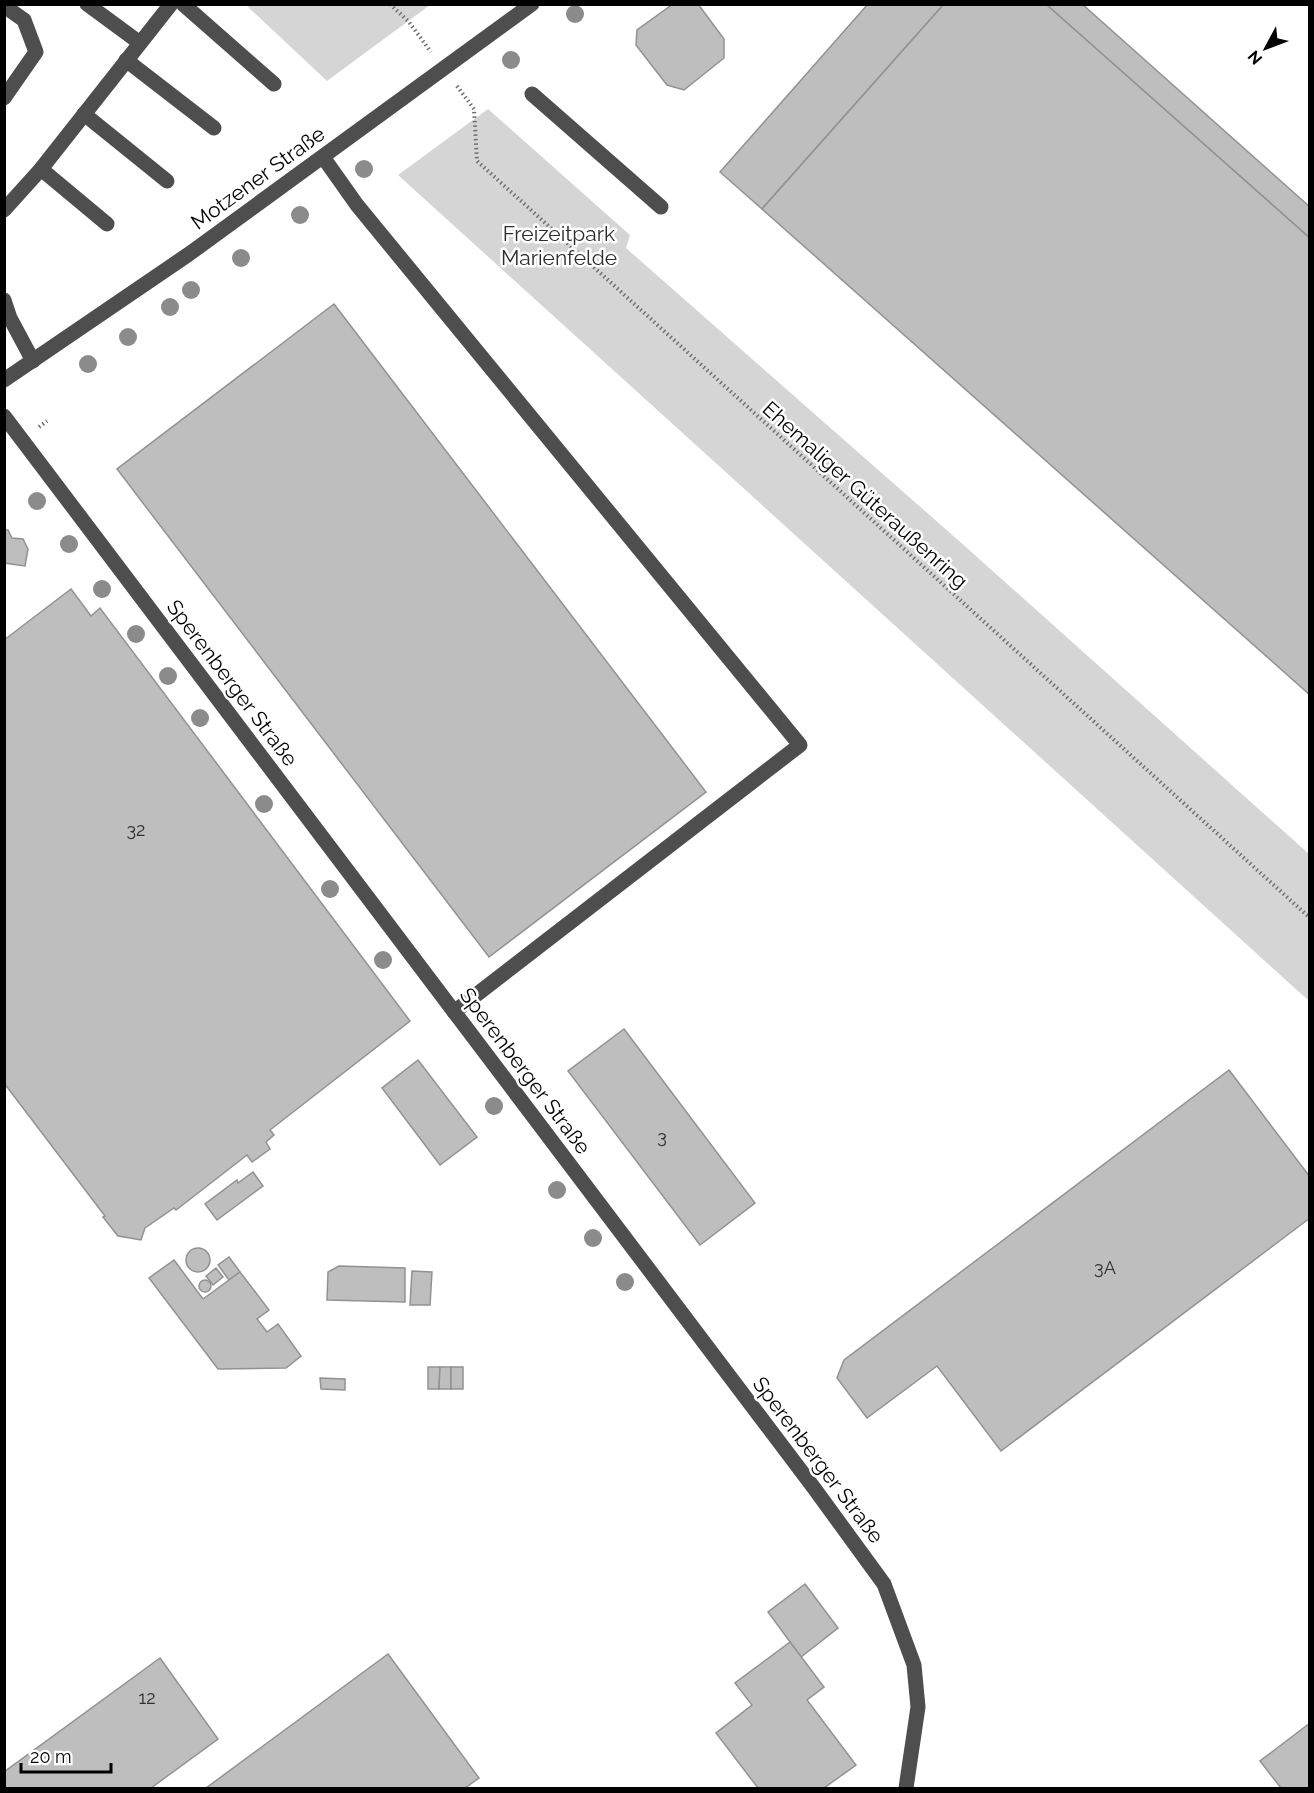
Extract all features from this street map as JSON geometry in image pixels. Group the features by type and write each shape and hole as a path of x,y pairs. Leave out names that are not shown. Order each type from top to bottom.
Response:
{"street":[{"path":"87,4 140,42"},
{"path":"4,210 41,169 171,4"},
{"path":"183,4 274,84"},
{"name":"Motzener Straße","path":"4,380 189,254 532,4"},
{"path":"4,6 24,20 36,52 4,98"},
{"path":"126,60 214,128"},
{"path":"532,94 661,207"},
{"path":"84,114 167,181"},
{"path":"322,157 357,205 800,745 454,1012"},
{"path":"41,169 107,224"},
{"path":"4,300 10,318 33,361"},
{"name":"Sperenberger Straße","path":"4,416 794,1461 884,1584 914,1665 918,1690 918,1707 906,1788"}],"path":[{"name":"Ehemaliger Güteraußenring","path":"390,4 409,22 474,109 477,161 1310,918"}],"green space":[{"path":"246,5 430,5 327,81"},
{"name":"Freizeitpark Marienfelde","path":"488,109 630,235 626,248 967,548 1309,854 1309,1001 398,175"}],"building":[{"path":"673,4 698,4 724,39 724,58 684,90 667,85 636,45 637,30"},
{"path":"868,4 944,4 762,209 720,172"},
{"path":"944,4 1046,4 1310,238 1310,695 762,209"},
{"path":"1046,4 1082,4 1310,207 1310,238"},
{"path":"334,304 706,792 489,957 117,469"},
{"path":"4,530 8,530 12,538 23,539 28,549 25,566 4,563"},
{"path":"71,589 91,616 100,608 410,1021 270,1130 274,1135 266,1142 270,1149 252,1162 247,1155 176,1210 174,1208 145,1228 141,1240 118,1236 4,1083 4,640"},
{"path":"624,1029 755,1203 700,1245 568,1071"},
{"path":"418,1060 477,1137 440,1165 382,1088"},
{"path":"1229,1070 1310,1177 1310,1218 1001,1451 937,1366 867,1418 837,1378 844,1360"},
{"path":"253,1172 263,1186 217,1220 205,1204 237,1180 238,1183"},
{"path":"198,1248 206,1252 210,1260 206,1268 198,1272 190,1268 186,1260 190,1252"},
{"path":"229,1257 240,1272 229,1280 218,1265"},
{"path":"174,1260 203,1299 240,1272 269,1310 257,1319 267,1332 278,1324 301,1356 286,1368 218,1369 149,1278"},
{"path":"339,1266 405,1268 405,1302 327,1300 328,1272"},
{"path":"216,1268 223,1277 213,1285 206,1276"},
{"path":"412,1271 432,1272 430,1305 410,1305"},
{"path":"207,1280 211,1286 207,1292 203,1292 199,1284"},
{"path":"428,1367 440,1367 439,1389 428,1389"},
{"path":"440,1367 451,1367 451,1389 439,1389"},
{"path":"451,1367 463,1367 463,1389 451,1389"},
{"path":"320,1378 345,1379 345,1390 321,1389"},
{"path":"805,1584 838,1628 801,1657 768,1612"},
{"path":"790,1642 824,1687 807,1700 856,1765 824,1788 758,1788 716,1733 752,1705 735,1683"},
{"path":"388,1654 479,1778 465,1788 206,1788"},
{"path":"160,1658 218,1739 151,1788 4,1788 4,1772"},
{"path":"1310,1723 1310,1788 1281,1788 1260,1761"}]}
